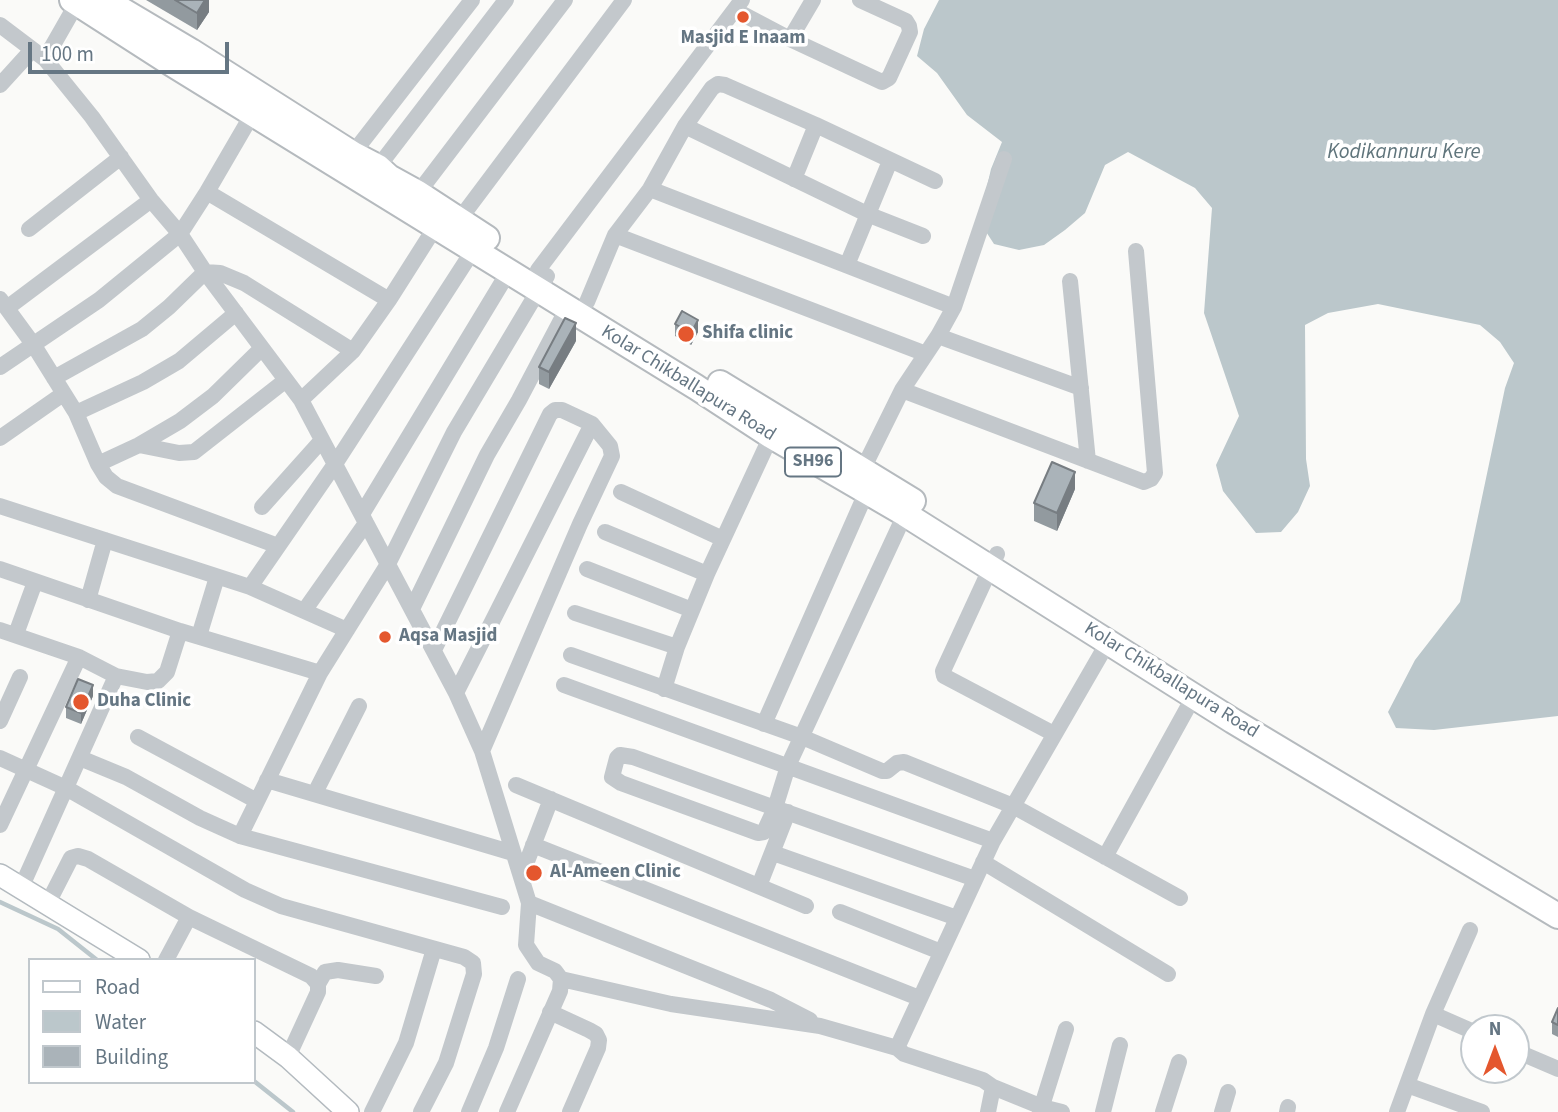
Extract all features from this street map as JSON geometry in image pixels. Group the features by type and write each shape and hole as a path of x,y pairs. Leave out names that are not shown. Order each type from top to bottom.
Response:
{"main road":[{"name":"Kolar Chikballapura Road","path":"105,0 191,51 347,161 541,279 771,436 861,483 905,514 993,561 1108,642 1558,916"},
{"name":"Kolar Chikballapura Road","path":"74,1 253,113 347,161 378,167 389,177 418,193 474,249 509,271 541,279"},
{"name":"Kolar Chikballapura Road","path":"577,305 861,483 1190,676 1558,900"}],"street":[{"path":"347,161 472,0"},
{"path":"378,167 506,0"},
{"path":"418,193 565,0"},
{"path":"301,400 353,351 447,223 624,0"},
{"path":"790,39 813,0"},
{"path":"240,836 320,673 388,564 454,432 541,279 739,5 790,39 882,82 889,78 910,32 909,26 906,21 860,0"},
{"path":"0,85 39,54 74,1"},
{"path":"0,25 39,54 92,117 301,400 434,650 482,751 529,903 526,945 538,962 555,971 561,979 671,1004 820,1026 897,1048 904,1054 983,1080 1041,1109 1062,1112"},
{"path":"412,609 487,455 577,305 615,235 650,190 685,126 712,88 718,84 816,125 936,181"},
{"path":"0,367 99,300 180,234 253,113"},
{"path":"794,179 816,125"},
{"path":"685,126 867,214 923,236"},
{"path":"29,229 121,157"},
{"path":"764,724 861,483 902,390 954,307 1004,159"},
{"path":"847,265 890,161"},
{"path":"650,190 954,307"},
{"path":"207,192 389,300"},
{"path":"151,200 4,303 76,413 106,477 131,493 278,546"},
{"path":"615,235 926,354"},
{"path":"250,587 335,464 474,249"},
{"path":"902,390 1144,482 1151,480 1155,472 1136,251"},
{"path":"304,611 364,519 509,271"},
{"path":"54,378 142,329 205,272 220,273 244,283 353,351"},
{"path":"1070,281 1088,461"},
{"path":"76,413 143,382 178,361 236,313"},
{"path":"938,335 1082,388"},
{"path":"98,464 139,445 180,421 213,396 262,348"},
{"path":"139,445 179,453 194,452 286,380"},
{"path":"0,438 63,394"},
{"path":"434,650 550,414 555,410 562,410 592,424 612,451 609,463 482,751"},
{"path":"456,693 592,424"},
{"path":"664,689 677,648 707,574 771,436"},
{"path":"262,507 322,440"},
{"path":"621,492 723,539"},
{"path":"0,506 250,587 347,629"},
{"path":"760,886 772,853 788,766 905,514"},
{"path":"605,532 707,574"},
{"path":"88,600 106,540"},
{"path":"993,561 943,671 944,676 1054,734"},
{"path":"0,569 180,631 320,673"},
{"path":"587,569 692,610"},
{"path":"199,636 217,577"},
{"path":"35,582 8,632 79,657 116,676 147,682 158,681 167,672 180,631"},
{"path":"575,613 677,648"},
{"path":"897,1048 993,841 1108,642"},
{"path":"571,655 802,737 882,771 887,771 897,762 904,762 1013,806 1180,898"},
{"path":"0,825 79,657"},
{"path":"21,888 116,676"},
{"path":"0,721 20,677"},
{"path":"564,684 993,841"},
{"path":"1105,857 1194,696"},
{"path":"315,793 359,706"},
{"path":"138,737 257,801"},
{"path":"782,810 762,834 621,783 611,775 620,755 633,757 782,810 975,879"},
{"path":"0,758 66,788 245,890 281,906 464,957 473,962 474,974 446,1063 421,1112"},
{"path":"80,758 126,777 200,818 240,836 502,907"},
{"path":"267,780 513,853"},
{"path":"516,785 806,906"},
{"path":"521,877 551,799"},
{"path":"533,845 919,998"},
{"path":"772,853 957,918"},
{"path":"47,905 71,858 78,856 88,859 189,917 311,976 318,984"},
{"path":"983,862 1168,974"},
{"path":"0,875 136,958"},
{"path":"529,903 771,1000 820,1026"},
{"path":"840,912 941,952"},
{"path":"167,958 189,917"},
{"path":"1397,1112 1433,1014 1470,930"},
{"path":"372,1112 406,1043 435,949"},
{"path":"288,1057 325,972 338,970 376,976"},
{"path":"469,1112 495,1048 518,979"},
{"path":"507,1112 560,991 561,979"},
{"path":"550,1012 589,1030 596,1034 599,1040 570,1112"},
{"path":"1433,1014 1460,1026"},
{"path":"1041,1109 1066,1029"},
{"path":"256,1033 288,1057 348,1112"},
{"path":"1103,1112 1120,1045"},
{"path":"1530,1057 1558,1069"},
{"path":"1163,1112 1180,1062"},
{"path":"1406,1085 1482,1112"},
{"path":"988,1112 993,1087"},
{"path":"1222,1112 1228,1093"}],"water":[{"name":"Kodikannuru Kere","path":"939,0 1558,0 1558,716 1434,730 1396,728 1388,712 1415,660 1460,602 1505,388 1514,363 1500,342 1480,325 1378,304 1328,313 1305,325 1306,459 1310,486 1298,512 1281,532 1256,533 1223,491 1216,465 1239,416 1204,313 1212,208 1195,188 1128,152 1105,165 1085,213 1044,245 1019,250 994,244 979,221 991,169 1002,142 967,115 937,73 917,56 924,29"}],"building":[{"path":"175,0 205,0 197,13"},
{"path":"682,311 698,320 691,333 675,324"},
{"path":"565,318 576,323 549,372 539,367"},
{"path":"1052,462 1075,472 1057,513 1034,503"},
{"path":"78,679 93,685 81,713 66,707"},
{"path":"1558,1008 1558,1025 1552,1022"}],"waterway":[{"path":"0,902 58,929 94,958"},
{"path":"256,1083 293,1112"}],"place":[{"name":"Masjid E Inaam","path":"743,17"},
{"name":"Shifa clinic","path":"686,334"},
{"name":"Aqsa Masjid","path":"385,637"},
{"name":"Duha Clinic","path":"81,702"},
{"name":"Al-Ameen Clinic","path":"534,873"}]}
